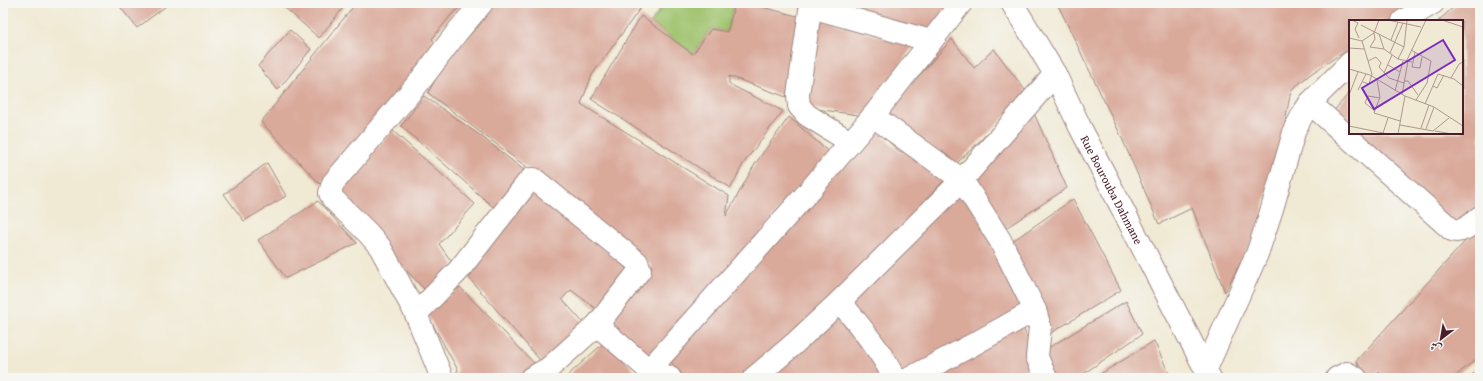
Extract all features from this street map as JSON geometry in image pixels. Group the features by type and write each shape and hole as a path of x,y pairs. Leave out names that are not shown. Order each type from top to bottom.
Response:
{"street":[{"path":"442,378 416,314 380,247 368,233 333,199 330,193 333,183 420,82 482,3"},
{"path":"597,325 664,376 810,190 873,116 961,3"},
{"name":"Rue Bourouba Dahmane","path":"1012,3 1055,74 1080,127 1208,374"},
{"path":"1405,20 1433,3"},
{"path":"850,142 807,115 798,106 798,95 811,5 931,41"},
{"path":"1208,374 1257,254 1272,209 1295,129 1310,103 1349,64"},
{"path":"754,378 794,344 840,301 962,180 1055,74"},
{"path":"1310,103 1452,230 1456,232 1464,229 1480,217"},
{"path":"873,116 962,180 1000,240 1035,310 1040,327 1037,357 1046,378"},
{"path":"416,314 458,271 532,179 592,224 637,262 640,270 637,276 597,325 545,375"},
{"path":"840,301 877,349 894,378"},
{"path":"910,378 1035,310"},
{"path":"1337,378 1347,373 1356,378"}],"green space":[{"path":"664,3 735,3 727,32 711,29 693,54 651,23"}],"building":[{"path":"117,3 170,3 137,28"},
{"path":"287,3 347,3 319,38 284,7"},
{"path":"356,3 465,3 451,15 432,39 437,45 404,89 320,184 261,122"},
{"path":"495,3 644,3 592,75 581,104 729,196 726,216 755,164 789,117 832,155 791,194 750,248 642,362 605,322 652,266 532,171 428,93 445,61 478,27"},
{"path":"735,3 746,3 805,18 789,98 729,76 729,84 783,111 743,164 731,188 591,99 641,16 693,54 711,29 727,32"},
{"path":"831,3 950,3 928,34"},
{"path":"1057,3 1413,3 1391,20 1349,20 1349,49 1312,73 1291,90 1281,143 1257,231 1225,292 1192,208 1159,224 1121,136"},
{"path":"1458,3 1474,3 1480,10 1480,209 1456,229 1354,134 1463,134 1463,20 1439,20"},
{"path":"816,18 913,46 865,116 802,107"},
{"path":"290,30 311,49 278,90 258,66"},
{"path":"952,39 974,68 994,49 1028,94 955,165 886,113"},
{"path":"1349,93 1349,129 1332,113"},
{"path":"424,96 481,136 530,175 500,213 401,126"},
{"path":"1033,111 1067,188 998,233 968,180"},
{"path":"872,126 900,152 910,152 946,178 861,272 748,378 685,378 669,360"},
{"path":"393,131 475,204 439,244 454,265 426,291 332,192"},
{"path":"267,163 286,196 244,221 224,194"},
{"path":"529,183 629,271 596,309 571,290 562,299 587,327 545,366 469,278"},
{"path":"961,184 1029,310 901,373 844,301"},
{"path":"1073,199 1121,290 1051,333 1007,245"},
{"path":"318,201 357,243 286,278 258,240"},
{"path":"1480,225 1480,356 1453,378 1385,378 1379,371 1368,378 1356,361"},
{"path":"460,287 536,365 522,378 453,378 458,370 427,314"},
{"path":"1126,301 1142,334 1077,378 1052,378 1040,353"},
{"path":"838,316 874,359 884,378 764,378"},
{"path":"1021,323 1044,378 922,378"},
{"path":"608,339 640,378 566,378 566,377"},
{"path":"1154,341 1171,378 1094,378"},
{"path":"1480,368 1480,378 1468,378"}]}
